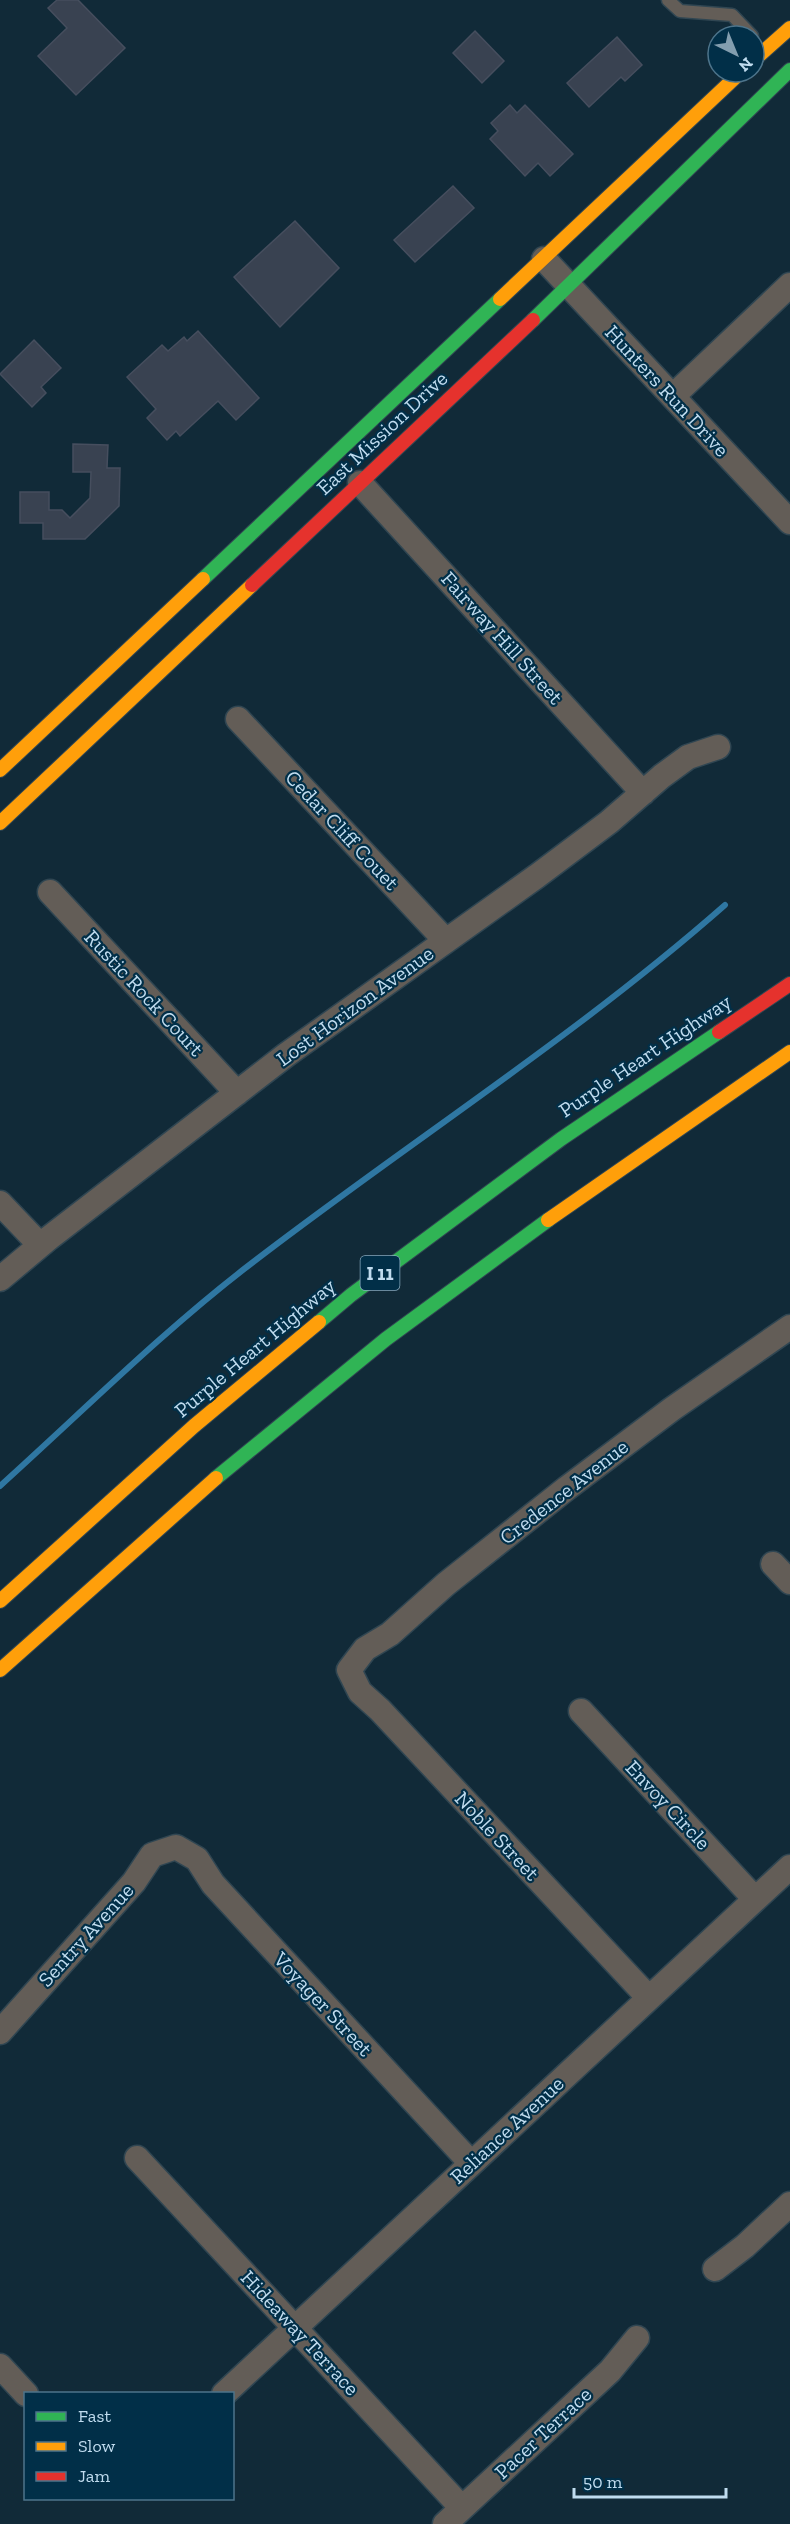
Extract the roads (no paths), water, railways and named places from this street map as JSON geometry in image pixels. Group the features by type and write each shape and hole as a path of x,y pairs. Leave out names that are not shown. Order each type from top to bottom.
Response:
{"main road":[{"path":"766,49 790,28"},
{"name":"East Mission Drive","path":"0,823 570,286 790,70"},
{"name":"East Mission Drive","path":"0,770 728,84"},
{"name":"Purple Heart Highway","path":"0,1601 194,1426 351,1295 561,1139 790,984"},
{"name":"I 11","path":"0,1670 206,1486 386,1339 595,1186 790,1052"}],"street":[{"name":"Hunters Run Drive","path":"544,259 790,522"},
{"path":"673,396 790,285"},
{"name":"Fairway Hill Street","path":"360,483 643,794"},
{"name":"Cedar Cliff Couet","path":"238,718 446,941"},
{"name":"Lost Horizon Avenue","path":"0,1279 40,1245 237,1093 564,856 688,757 718,747"},
{"name":"Rustic Rock Court","path":"50,892 237,1093"},
{"path":"0,1203 40,1245"},
{"name":"Credence Avenue","path":"349,1670 364,1649 390,1634 446,1584 567,1488 672,1409 790,1327"},
{"path":"773,1564 790,1582"},
{"name":"Noble Street","path":"349,1670 360,1692 380,1710 649,1998"},
{"name":"Envoy Circle","path":"581,1711 755,1899"},
{"name":"Sentry Avenue","path":"0,2032 134,1882 152,1855 176,1847"},
{"name":"Voyager Street","path":"176,1847 197,1859 213,1884 471,2163"},
{"name":"Reliance Avenue","path":"226,2392 790,1867"},
{"name":"Hideaway Terrace","path":"137,2158 294,2327 454,2516"},
{"path":"715,2269 745,2246 790,2204"},
{"name":"Pacer Terrace","path":"454,2516 610,2371 637,2338"},
{"path":"0,2366 24,2392"}],"lane":[{"path":"668,0 680,11 732,15 741,24"}],"waterway":[{"path":"0,1486 153,1346 248,1266 550,1045 668,953 725,905"}]}
